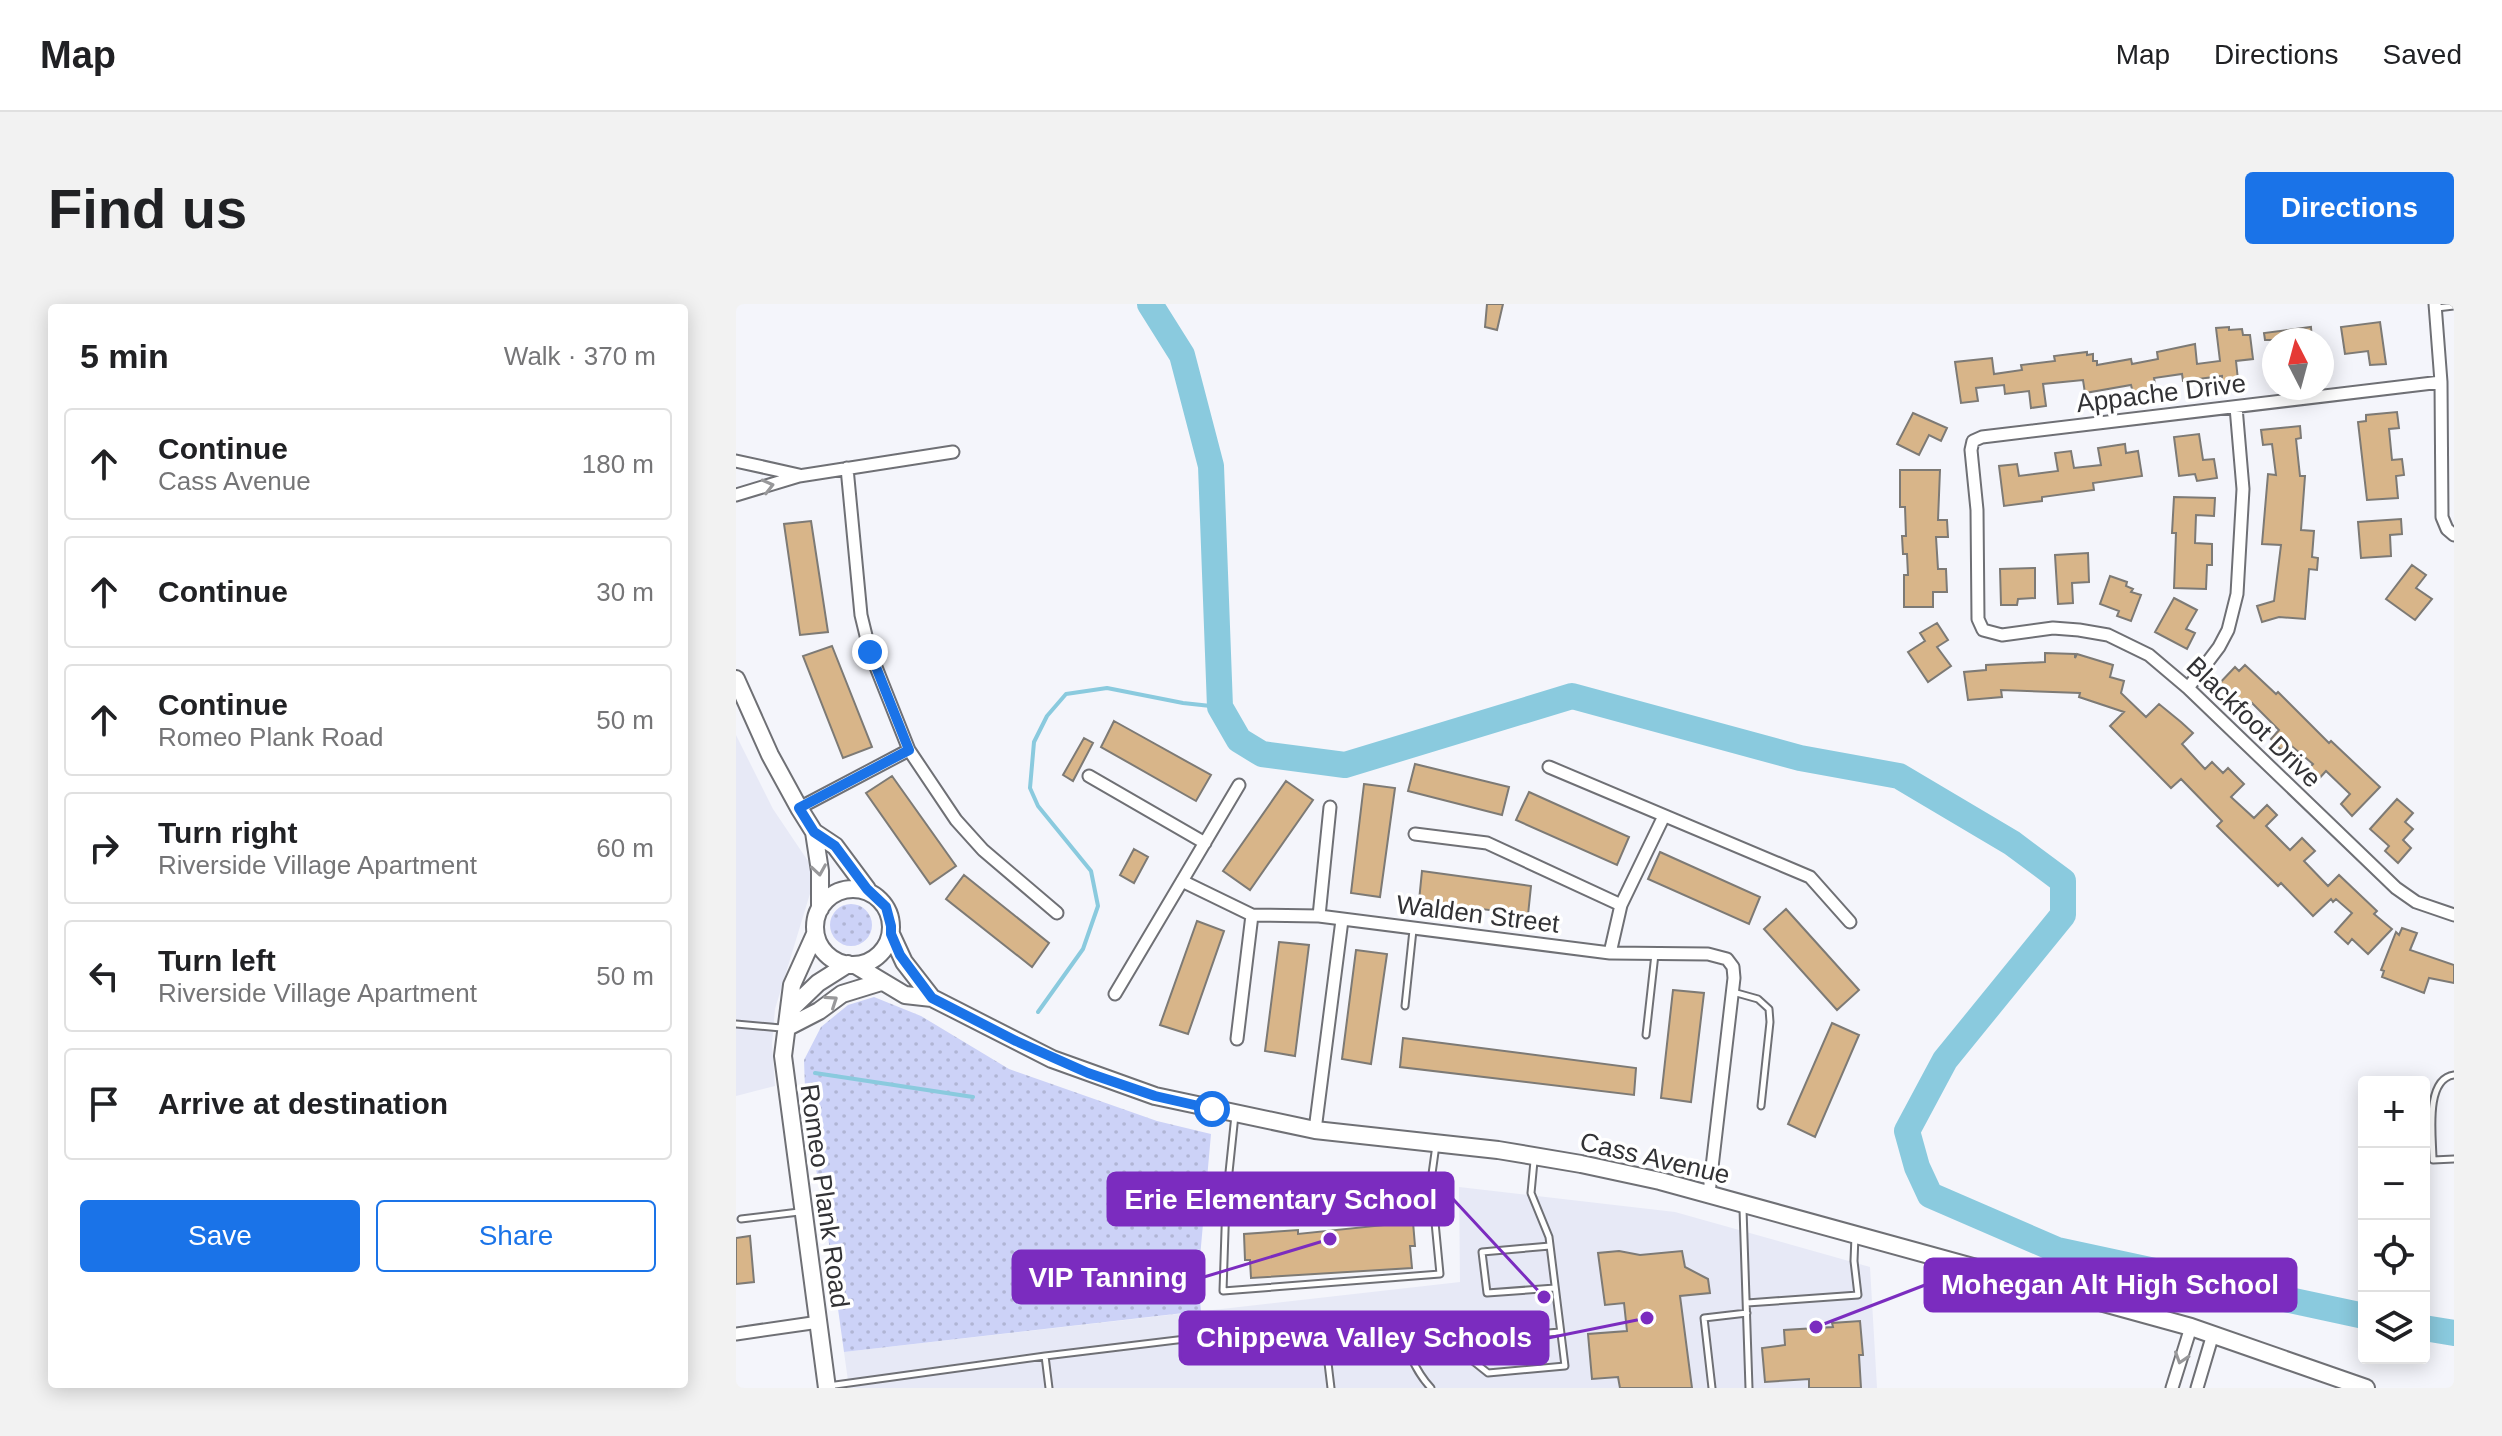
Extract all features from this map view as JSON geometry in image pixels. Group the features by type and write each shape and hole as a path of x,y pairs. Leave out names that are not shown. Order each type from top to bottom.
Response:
{"main road":[{"path":"736,679 770,755 814,832 820,871 820,909 815,934 824,951 832,958 852,965"},
{"path":"790,1010 818,983 852,965 872,960 891,934 886,907 867,889 835,846 814,832"},
{"path":"820,909 837,893 867,889"},
{"name":"Romeo Plank Road","path":"815,934 795,975 783,1056 827,1387"},
{"name":"Cass Avenue","path":"891,934 904,962 932,998"},
{"name":"Cass Avenue","path":"852,965 905,995 932,998 1088,1073 1155,1096 1315,1130 1535,1156 1709,1193 2191,1327 2366,1388"},
{"path":"786,1028 819,1011 842,994 881,982"}],"street":[{"path":"2436,306 2441,382 2443,523 2454,535"},
{"name":"Appache Drive","path":"1995,634 1983,630 1978,619 1973,441 1982,437 2441,382"},
{"path":"2188,688 2228,630 2237,594 2243,489 2236,407"},
{"path":"736,495 799,476 953,452"},
{"path":"736,461 799,476"},
{"path":"847,468 861,615 870,652 909,750 956,820 983,850 1057,913"},
{"name":"Blackfoot Drive","path":"1995,634 2053,628 2108,635 2149,655 2188,688 2396,888 2416,902 2454,915"},
{"path":"799,808 909,750"},
{"path":"1549,767 1810,877 1850,922"},
{"path":"1089,776 1205,843"},
{"path":"1115,994 1239,785"},
{"path":"1319,916 1330,807"},
{"path":"1610,953 1621,905 1664,816"},
{"name":"Walden Street","path":"1415,834 1487,843 1621,905"},
{"name":"Walden Street","path":"1182,881 1252,915 1319,916 1610,953 1708,954 1727,959 1733,967 1732,992 1709,1193"},
{"path":"1237,1039 1252,915"},
{"path":"1315,1130 1342,920"},
{"path":"736,1334 819,1322"},
{"path":"2172,1388 2191,1327"},
{"path":"2197,1388 2213,1334"}],"lane":[{"path":"2436,306 2454,306"},
{"path":"1405,1006 1413,929"},
{"path":"1646,1035 1655,953"},
{"path":"1732,992 1758,999 1769,1009 1761,1106"},
{"path":"736,1024 786,1028"},
{"path":"2454,1075 2446,1076 2432,1099 2433,1160 2454,1159"},
{"path":"1235,1114 1226,1201 1223,1291 1440,1274 1431,1181 1436,1143"},
{"path":"1448,1341 1488,1373 1565,1366 1549,1237 1531,1193 1535,1156"},
{"path":"1743,1204 1749,1388"},
{"path":"741,1219 803,1211"},
{"path":"1747,1303 1858,1295 1855,1236"},
{"path":"1550,1246 1482,1252 1485,1280 1487,1293 1555,1288"},
{"path":"1712,1388 1704,1318 1747,1313"},
{"path":"827,1387 1354,1317 1390,1325 1431,1388"},
{"path":"1323,1321 1331,1388"},
{"path":"1407,1350 1448,1341 1560,1332"},
{"path":"1045,1356 1049,1388"},
{"path":"1420,1373 1422,1388"}],"shaded area":[{"path":"736,735 773,809 812,867 812,887 775,1009 772,1044 775,1086 736,1096"},
{"path":"851,904 866,910 872,925 866,940 851,946 836,940 830,925 836,910"},
{"path":"874,997 921,1016 1009,1069 1157,1121 1211,1134 1198,1280 1201,1311 844,1352 825,1215 806,1118 804,1060 821,1027 848,1005"},
{"path":"1459,1187 1675,1212 1870,1267 1877,1388 849,1388 844,1352 1460,1282"}],"building":[{"path":"1487,304 1503,304 1497,330 1485,327"},
{"path":"2380,322 2386,364 2370,365 2368,351 2345,354 2341,327"},
{"path":"2229,327 2229,330 2242,329 2243,335 2250,335 2253,359 2236,361 2238,380 2222,382 2222,376 2183,381 2182,374 2154,378 2156,390 2133,393 2131,385 2085,393 2083,380 2043,384 2046,406 2031,408 2029,391 2005,394 2004,385 1976,388 1978,401 1961,403 1955,362 1992,358 1994,374 2022,370 2021,365 2055,361 2054,356 2087,352 2087,355 2093,354 2097,365 2131,359 2132,364 2158,359 2157,352 2195,344 2197,364 2220,361 2216,328"},
{"path":"2397,412 2399,428 2389,429 2392,460 2402,459 2404,475 2396,476 2398,498 2367,500 2358,422 2366,421 2366,415"},
{"path":"1913,413 1947,428 1941,441 1929,435 1919,455 1897,444"},
{"path":"2300,426 2301,438 2296,439 2300,476 2305,476 2301,530 2314,531 2312,557 2318,558 2317,570 2309,569 2305,619 2279,617 2262,622 2257,606 2274,601 2281,545 2262,544 2268,474 2276,475 2272,444 2263,445 2261,430"},
{"path":"2199,434 2203,460 2214,459 2217,478 2197,481 2195,474 2179,476 2174,437"},
{"path":"2125,444 2126,453 2138,451 2142,476 2093,483 2094,490 2004,506 1999,466 2017,464 2019,476 2058,471 2055,453 2071,451 2074,468 2101,465 2098,448"},
{"path":"1900,470 1940,470 1938,520 1947,520 1948,537 1936,537 1938,569 1946,569 1947,592 1933,592 1933,607 1904,607 1904,575 1908,575 1907,554 1903,554 1905,507 1900,507"},
{"path":"2174,497 2215,498 2214,516 2196,515 2195,543 2212,544 2212,565 2207,565 2206,589 2174,588"},
{"path":"2401,519 2402,534 2390,535 2391,556 2361,558 2358,522"},
{"path":"811,521 828,632 800,635 784,524"},
{"path":"2088,553 2089,582 2072,583 2073,603 2058,604 2055,555"},
{"path":"2412,565 2426,575 2416,588 2432,599 2415,620 2386,599"},
{"path":"2035,568 2035,598 2018,599 2017,605 2001,605 2000,569"},
{"path":"2110,576 2127,582 2126,586 2133,589 2131,592 2141,595 2131,621 2117,616 2119,611 2100,604"},
{"path":"2174,598 2197,610 2186,629 2195,633 2187,649 2155,632"},
{"path":"1937,623 1948,640 1937,647 1951,666 1928,682 1908,652 1925,641 1920,633"},
{"path":"832,646 872,747 843,758 803,656"},
{"path":"2045,653 2075,654 2075,658 2077,654 2113,665 2110,677 2124,681 2121,693 2146,717 2159,704 2181,722 2193,733 2182,744 2205,769 2212,762 2223,773 2228,768 2244,784 2231,797 2254,818 2267,805 2277,815 2266,826 2290,850 2302,838 2315,851 2304,861 2328,886 2339,875 2392,929 2368,954 2352,939 2348,944 2335,932 2352,913 2336,899 2333,902 2331,899 2313,916 2217,826 2222,821 2181,779 2171,788 2110,726 2124,712 2079,697 2080,693 2001,690 2002,697 1968,700 1964,672 1986,670 1986,665 2045,662"},
{"path":"2245,665 2380,787 2352,816 2341,804 2350,794 2326,771 2316,782 2305,772 2313,764 2288,743 2281,750 2271,739 2279,730 2252,703 2248,708 2234,694 2229,700 2216,687 2235,667 2239,671"},
{"path":"1114,721 1211,775 1196,801 1101,747"},
{"path":"1084,738 1093,743 1073,781 1063,775"},
{"path":"1415,764 1509,787 1502,815 1408,791"},
{"path":"892,776 956,866 930,884 866,793"},
{"path":"1286,781 1313,800 1250,890 1223,871"},
{"path":"1364,784 1395,788 1380,897 1351,893"},
{"path":"1529,792 1629,837 1617,865 1516,820"},
{"path":"2397,799 2413,813 2405,822 2413,829 2403,840 2411,848 2398,863 2385,851 2389,846 2370,829"},
{"path":"1134,849 1148,857 1134,883 1120,875"},
{"path":"1660,852 1760,897 1749,924 1648,879"},
{"path":"1422,871 1531,886 1528,915 1419,901"},
{"path":"964,875 1049,943 1032,967 946,899"},
{"path":"1786,909 1859,990 1837,1010 1764,929"},
{"path":"1197,921 1224,931 1188,1034 1160,1025"},
{"path":"2402,928 2417,933 2410,950 2454,965 2454,983 2429,978 2424,993 2382,977 2384,971 2381,970 2396,932 2399,935"},
{"path":"1279,942 1309,945 1295,1056 1265,1051"},
{"path":"1356,950 1387,954 1371,1064 1342,1059"},
{"path":"1673,990 1704,993 1691,1102 1661,1098"},
{"path":"1832,1023 1859,1035 1815,1137 1788,1124"},
{"path":"1403,1038 1636,1068 1634,1095 1400,1067"},
{"path":"1413,1222 1415,1246 1410,1246 1412,1268 1251,1278 1250,1260 1245,1260 1244,1234 1298,1230 1298,1234"},
{"path":"750,1236 754,1282 736,1284 736,1238"},
{"path":"1619,1251 1640,1255 1682,1251 1685,1267 1708,1279 1710,1293 1680,1296 1692,1388 1620,1388 1618,1377 1592,1379 1588,1334 1627,1331 1624,1303 1605,1305 1598,1253"},
{"path":"1860,1321 1863,1355 1859,1355 1861,1388 1809,1388 1809,1379 1765,1382 1762,1348 1785,1345 1784,1330 1833,1327 1832,1323"}],"waterway":[{"path":"1150,304 1182,355 1211,466 1220,707 1239,740 1262,754 1345,765 1572,696 1800,758 1899,776 2012,843 2063,881 2063,915 1945,1060 1907,1131 1917,1167 1930,1195 2057,1250 2358,1315"},
{"path":"1038,1012 1083,949 1098,906 1091,871 1038,806 1030,788 1034,742 1047,716 1066,694 1107,688 1220,707"},
{"path":"815,1073 973,1097"},
{"path":"2430,1329 2454,1333"}],"place":[{"name":"VIP Tanning","path":"1330,1239"},
{"name":"Erie Elementary School","path":"1544,1297"},
{"name":"Chippewa Valley Schools","path":"1647,1318"},
{"name":"Mohegan Alt High School","path":"1816,1327"}],"route":[{"path":"870,652 909,750 799,808 814,832 835,846 867,889 886,907 891,934 909,969 932,998 1052,1059 1155,1096 1212,1109"}]}
